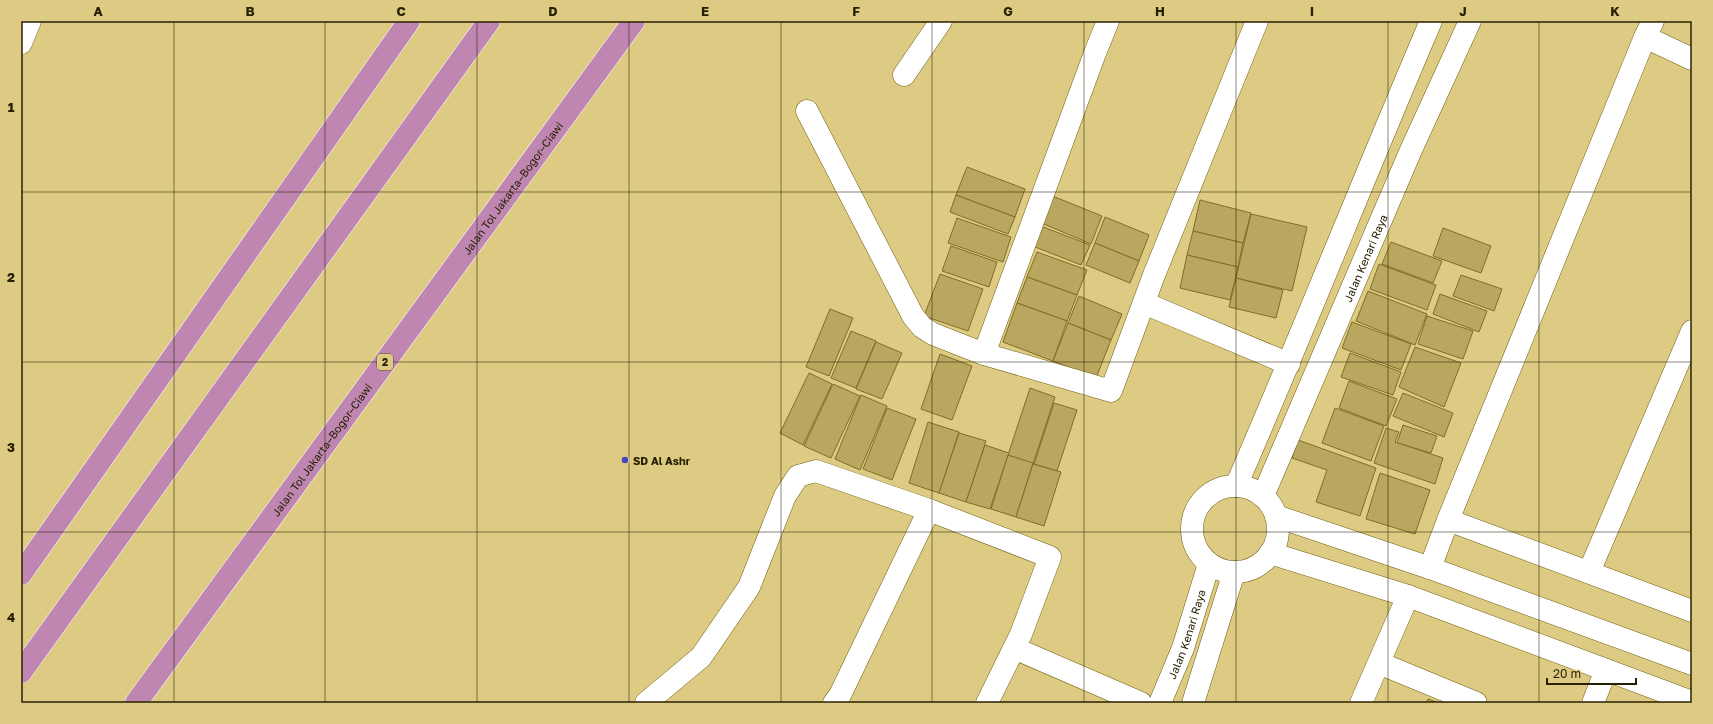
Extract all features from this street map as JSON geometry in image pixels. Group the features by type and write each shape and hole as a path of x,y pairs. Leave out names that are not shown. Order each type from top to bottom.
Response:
{"highway":[{"path":"21,574 409,21"},
{"path":"21,672 489,21"},
{"name":"Jalan Tol Jakarta–Bogor–Ciawi","path":"136,703 634,21"}],"street":[{"path":"21,43 30,21"},
{"path":"904,74 941,21"},
{"path":"984,354 1108,21"},
{"path":"807,111 913,316 922,327 933,334 984,354 1111,391 1144,303 1258,21"},
{"path":"1236,486 1289,364 1380,140 1431,21"},
{"name":"Jalan Kenari Raya","path":"1263,496 1411,150 1470,21"},
{"path":"1430,568 1448,520 1649,29 1692,59"},
{"path":"1144,303 1289,364"},
{"path":"1589,572 1692,331"},
{"path":"646,703 701,657 749,587 785,496 798,476 816,471 929,510 1050,557 1021,634 987,703"},
{"path":"1236,486 1250,489 1263,496 1276,516 1278,536 1270,554 1254,568 1234,572 1221,570 1208,564 1193,542 1193,515 1210,493 1236,486"},
{"path":"834,703 840,695 929,510"},
{"path":"1276,516 1430,568 1692,664"},
{"path":"1448,520 1692,611"},
{"path":"1270,554 1408,596 1692,702"},
{"name":"Jalan Kenari Raya","path":"1160,703 1183,648 1208,564"},
{"path":"1192,703 1234,572"},
{"path":"1361,703 1408,596"},
{"path":"1014,648 1141,703"},
{"path":"1379,663 1476,703"},
{"path":"1593,703 1606,670"}],"building":[{"path":"967,167 1025,189 1015,217 956,195"},
{"path":"956,195 1015,217 1008,234 950,212"},
{"path":"1050,195 1102,216 1091,244 1039,222"},
{"path":"1200,200 1251,213 1243,243 1193,231"},
{"path":"1251,214 1307,227 1292,291 1236,278"},
{"path":"1105,217 1149,235 1139,261 1095,243"},
{"path":"957,218 1011,237 1003,262 948,243"},
{"path":"1038,225 1090,245 1081,265 1030,245"},
{"path":"1443,228 1491,246 1481,273 1433,256"},
{"path":"1193,231 1243,243 1238,267 1187,255"},
{"path":"1391,242 1442,261 1433,283 1382,264"},
{"path":"1095,243 1139,261 1130,283 1086,265"},
{"path":"951,246 997,262 989,287 942,271"},
{"path":"1037,252 1087,270 1077,295 1027,277"},
{"path":"1187,255 1238,267 1230,300 1180,288"},
{"path":"1379,264 1436,285 1427,310 1370,289"},
{"path":"940,274 983,289 968,331 924,316"},
{"path":"1461,275 1502,289 1494,311 1453,296"},
{"path":"1027,277 1077,295 1067,321 1017,303"},
{"path":"1236,278 1283,290 1276,318 1229,307"},
{"path":"1368,291 1427,314 1415,345 1356,321"},
{"path":"1440,294 1487,311 1479,332 1433,314"},
{"path":"1079,296 1122,314 1111,340 1068,323"},
{"path":"1017,303 1067,321 1053,361 1003,342"},
{"path":"830,309 853,318 829,376 806,367"},
{"path":"1427,316 1473,331 1463,359 1418,344"},
{"path":"1352,322 1411,344 1401,370 1342,348"},
{"path":"1068,323 1111,340 1096,378 1053,361"},
{"path":"851,331 876,341 856,388 831,378"},
{"path":"876,342 902,353 882,399 856,389"},
{"path":"1415,347 1461,363 1444,407 1399,387"},
{"path":"1350,353 1401,372 1393,395 1341,377"},
{"path":"940,354 972,366 952,420 921,409"},
{"path":"809,373 832,384 803,445 780,433"},
{"path":"1349,381 1397,399 1386,426 1339,408"},
{"path":"833,384 860,396 831,458 804,446"},
{"path":"1030,388 1055,397 1033,464 1008,455"},
{"path":"1403,393 1453,413 1444,437 1393,416"},
{"path":"861,395 887,406 860,470 835,459"},
{"path":"1054,403 1077,410 1057,471 1034,464"},
{"path":"887,408 916,419 892,480 863,469"},
{"path":"1335,408 1384,426 1371,461 1322,443"},
{"path":"928,422 959,432 939,493 909,483"},
{"path":"1403,425 1437,436 1431,453 1397,443"},
{"path":"1386,428 1399,432 1395,442 1443,458 1435,484 1374,463"},
{"path":"959,433 986,441 966,502 939,493"},
{"path":"1298,440 1376,468 1360,516 1316,502 1327,470 1292,458"},
{"path":"985,445 1009,453 990,509 966,502"},
{"path":"1008,455 1033,463 1016,517 991,509"},
{"path":"1033,464 1061,472 1044,526 1016,517"},
{"path":"1380,473 1430,490 1415,534 1366,519"},
{"path":"1428,699 1439,703 1426,703"}],"place":[{"name":"SD Al Ashr","path":"625,460"}]}
